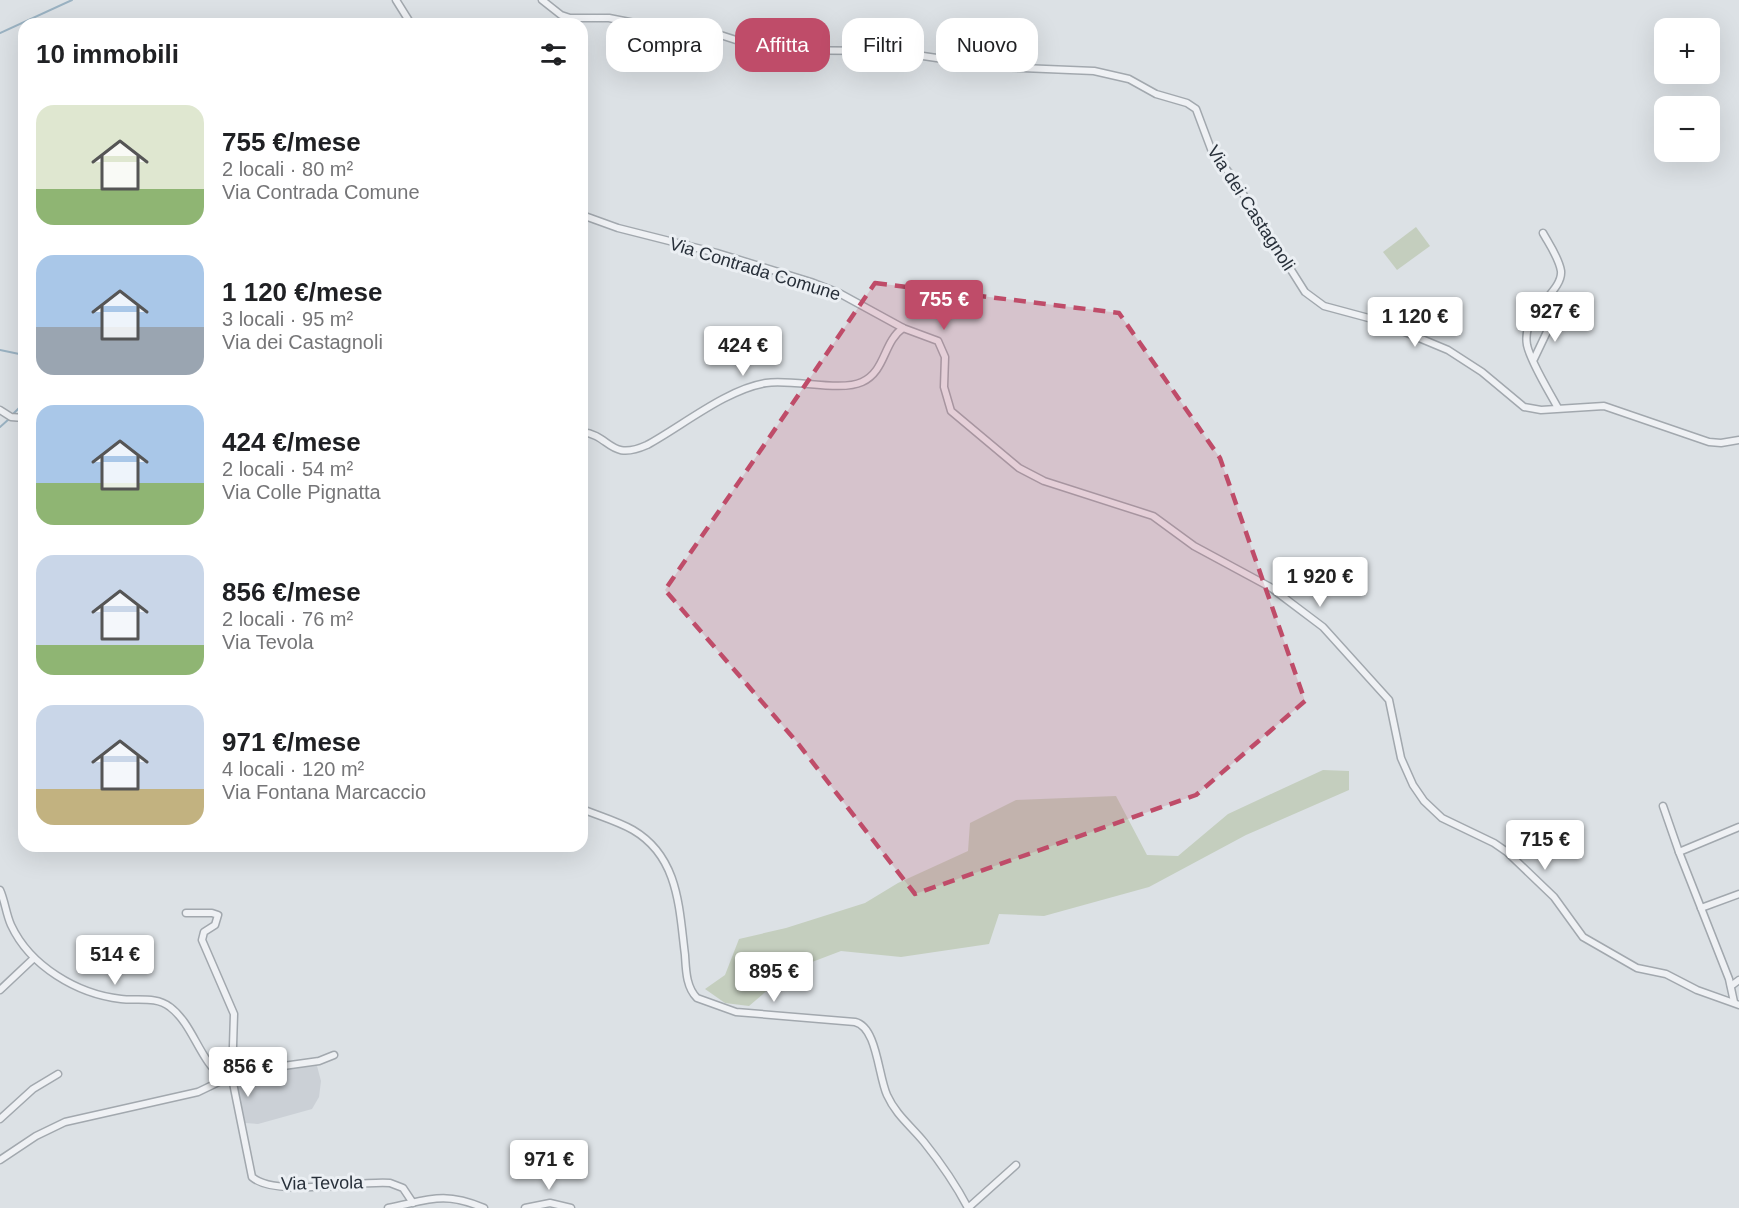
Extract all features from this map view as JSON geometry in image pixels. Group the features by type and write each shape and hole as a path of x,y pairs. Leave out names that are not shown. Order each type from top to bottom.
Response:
{"street":[{"path":"396,0 407,18"},
{"name":"Via dei Castagnoli","path":"542,0 561,15 570,18 609,18 655,27 705,30 767,50 897,52 1002,68 1100,71 1129,79 1152,93 1187,103 1196,109 1211,149 1233,178 1312,299 1328,307 1376,320 1448,350 1487,376 1524,407 1537,410 1600,406 1704,440 1721,443 1739,440"},
{"name":"Via Contrada Comune","path":"588,217 623,230 701,249 811,282 845,296 903,328 941,343 946,360 945,392 951,411 1023,471 1153,516 1194,546 1258,579 1316,621 1389,700 1401,758 1413,785 1424,801 1440,816 1507,852 1554,897 1583,937 1637,968 1664,974 1697,990 1736,1004"},
{"path":"1543,233 1560,267 1561,275 1556,287 1533,315 1527,343 1558,408"},
{"path":"1534,359 1554,317"},
{"path":"588,434 614,449 630,451 647,445 753,386 777,382 843,385 859,383 875,373 892,338 903,328"},
{"path":"0,410 11,417 18,418"},
{"path":"1664,806 1736,1004"},
{"path":"588,812 634,831 656,849 669,868 678,899 688,980 697,998 736,1012 855,1022 866,1027 870,1034 883,1084 892,1105 935,1157 968,1208 1016,1165"},
{"path":"1679,852 1739,827"},
{"name":"Via Tevola","path":"0,890 12,926 34,958 63,979 96,993 119,999 152,1000 167,1005 179,1015 217,1072 229,1079"},
{"path":"1701,908 1739,894"},
{"name":"Via Tevola","path":"186,913 212,912 218,915 216,925 204,932 202,938 234,1014 229,1079 250,1172 254,1178 273,1184 306,1186 390,1183 404,1188 412,1203"},
{"path":"0,990 34,958"},
{"path":"1731,986 1739,980"},
{"path":"0,1160 36,1136 60,1124 198,1092 229,1079 269,1068 319,1061 334,1055"},
{"path":"0,1119 33,1089 58,1074"},
{"path":"388,1208 448,1197 484,1208"},
{"path":"525,1208 553,1203 571,1208"}],"highlighted area":[{"path":"875,283 1119,313 1220,458 1305,701 1196,795 915,894 796,741 665,590"}],"shaded area":[{"path":"317,1066 321,1081 319,1097 312,1109 258,1124 245,1123 236,1080 270,1069"}],"green space":[{"path":"1416,227 1430,246 1397,270 1383,252"},
{"path":"1323,770 1349,771 1349,790 1246,835 1149,887 1044,916 999,914 989,944 901,957 841,951 791,970 749,1006 725,1003 705,989 725,975 739,939 786,928 865,903 898,883 968,851 970,823 1016,800 1116,796 1147,855 1178,856 1228,814"}],"waterway":[{"path":"33,18 72,0"},
{"path":"0,33 18,25"},
{"path":"0,350 18,354"},
{"path":"13,414 18,409"},
{"path":"0,427 9,419"}]}
